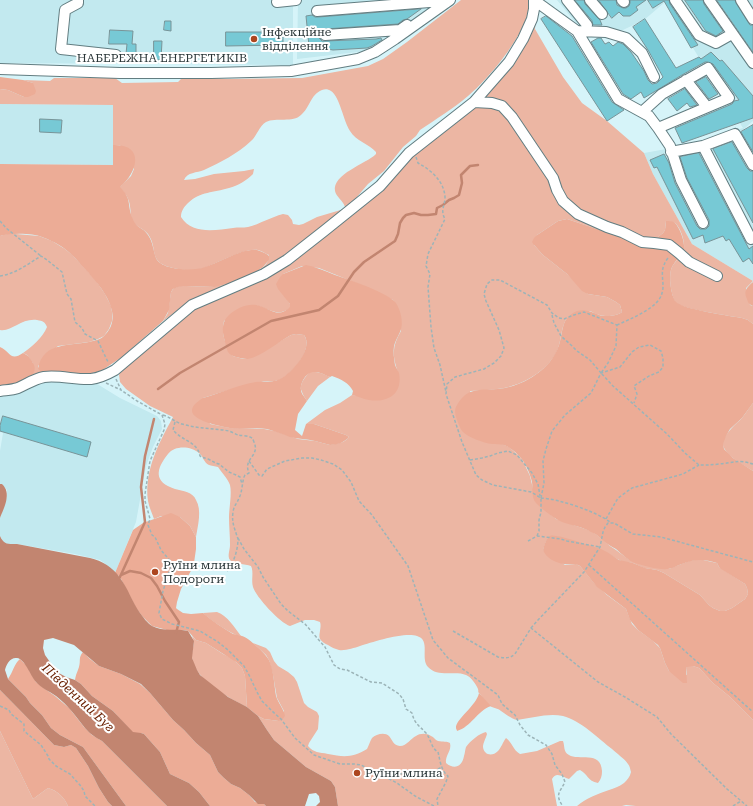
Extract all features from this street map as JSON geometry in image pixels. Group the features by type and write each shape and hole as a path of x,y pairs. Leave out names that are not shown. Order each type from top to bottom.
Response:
{"street":[{"path":"78,0 78,3 64,10 61,49 116,55"},
{"path":"277,2 296,0"},
{"path":"316,11 445,0"},
{"path":"325,35 400,30 445,0"},
{"name":"НАБЕРЕЖНА ЕНЕРГЕТИКІВ","path":"0,69 120,73 291,71 358,59 375,52 396,39 445,0"},
{"path":"534,0 577,31 618,99 649,116 670,146 681,180 703,223"},
{"path":"0,391 20,387 36,379 45,377 91,379 104,375 114,370 192,305 264,274 287,260 380,186 412,151 474,102 509,62 523,39 532,19 534,0"},
{"path":"566,0 587,25"},
{"path":"590,0 602,14"},
{"path":"675,0 699,35 716,43 732,34"},
{"path":"709,0 753,63"},
{"path":"741,0 753,19"},
{"path":"577,31 606,32 626,38 642,53 654,77"},
{"path":"642,112 662,94 708,68 729,98 658,128"},
{"path":"686,80 707,107"},
{"path":"474,102 492,103 502,106 522,130 553,178 563,201 578,214 642,242 669,245 689,262 717,276"},
{"path":"671,152 703,146 735,134 753,166"},
{"path":"703,146 751,239"}],"path":[{"path":"412,151 418,164 435,175 444,190 445,198 442,214 445,219 428,254 426,266 430,274 428,287 431,327 434,348 440,365 446,394 462,442 476,475 482,480 493,485 531,492 541,498 550,499 591,512 633,534 661,537 753,562"},
{"path":"0,221 6,228 62,272 67,294 71,299 75,322 82,328 85,334 98,341 107,360 114,370 121,390 137,401 162,415 171,418 175,422 231,432 252,439 256,448 254,455 247,465 249,473 245,475 240,497 236,502 233,511 232,520 238,538 244,549 258,566 281,604 288,612 305,624 324,648 334,665 371,682 382,683 399,694 403,699 406,709 412,713 418,726 426,733 433,747 438,752 442,767 445,774 448,776 437,799 438,806"},
{"path":"552,313 559,318 564,319 584,312 617,325 635,317 659,301 662,293 662,271 669,256 669,245"},
{"path":"0,276 8,275 41,256"},
{"path":"446,394 447,384 455,376 484,370 501,356 504,348 499,330 484,294 487,284 492,280 500,280 547,305 552,313 554,323 561,336 577,351 590,360 613,386 699,465"},
{"path":"537,536 544,483 543,461 552,431 565,416 591,393 616,346 617,325"},
{"path":"601,373 620,367 632,352 639,347 650,345 661,351 663,367 659,372 649,376 634,386 637,394 634,404"},
{"path":"162,415 165,424 164,430 150,461 146,483 145,501 150,519 148,525 152,535 155,537 161,550 172,563 162,591 159,612 162,619 172,624 200,631 228,650 244,666 262,701 280,719 295,738 314,755 340,764 361,765 397,782 416,796 434,806"},
{"path":"175,422 174,432 192,443 199,451 200,456 218,464 240,478 242,484"},
{"path":"470,460 508,451 517,455 524,462 538,484 541,498"},
{"path":"249,461 261,476 267,470 285,461 302,458 321,460 342,470 351,482 359,501 372,515 408,566 433,640 448,658 498,695 502,704 515,715 520,725 528,735 546,745 552,754 555,765 562,774 565,782 558,794 562,806"},
{"path":"606,519 618,498 632,488 683,474 699,465 721,464 733,461 744,461 753,464"},
{"path":"453,631 498,656 505,658 512,657 531,628 584,572 600,547 606,525 611,522"},
{"path":"528,541 537,536 600,547"},
{"path":"227,571 235,556 238,538"},
{"path":"589,565 753,712"},
{"path":"531,628 598,682 657,717 670,734 727,789 747,806"},
{"path":"0,706 9,710 11,714 24,724 24,731 41,745 49,759 56,766 70,774 84,790 85,796 96,806"},
{"path":"385,777 392,773 416,776 422,775 433,772 442,767"},
{"path":"733,806 741,801"}],"shaded area":[{"path":"0,0 293,0 293,65 0,63"},
{"path":"298,0 443,0 375,50 297,59"},
{"path":"461,0 529,0 528,11 524,24 517,38 487,78 462,101 420,130 416,136 403,147 384,171 368,184 356,198 345,207 335,191 335,185 344,174 371,158 376,154 376,152 359,140 350,131 337,98 331,91 325,89 318,92 312,98 304,112 298,117 294,119 266,122 246,146 217,164 185,177 184,180 214,174 254,169 253,174 245,181 229,188 202,194 193,199 184,208 181,217 191,227 198,229 212,230 248,227 283,214 288,215 293,224 299,225 317,217 344,209 273,264 260,272 248,276 265,265 269,259 269,255 259,250 245,251 206,267 190,270 176,269 165,265 157,259 148,234 132,220 130,204 127,197 119,187 131,176 134,169 120,145 113,145 113,105 0,104 0,89 8,90 24,97 33,83 23,80 50,81 54,78 115,78 122,83 178,82 183,77 226,79 302,78 368,66 383,59 407,42"},
{"path":"557,0 662,0 664,3 644,20 623,30 606,31 589,30 575,22"},
{"path":"663,0 753,0 753,121 744,129 753,145 753,281 692,244 653,174 644,153 683,146 743,128"},
{"path":"536,18 535,29 563,77 582,103 607,121 644,153 653,174 692,244 753,281 746,288 750,305 753,306 753,324 742,318 687,308 676,303 671,285 670,275 672,267 684,249 682,235 675,223 666,221 665,230 663,233 654,239 628,237 603,231 567,219 558,221 537,235 534,245 543,255 567,274 588,294 607,297 620,305 622,312 605,316 597,315 590,311 567,318 563,326 556,353 552,360 534,376 504,388 470,391 492,444 502,444 509,447 518,455 523,461 530,476 536,502 556,519 591,531 628,559 645,565 669,569 689,561 703,560 717,563 719,567 745,584 748,594 745,599 732,608 725,611 720,611 709,605 700,595 657,570 644,568 633,563 623,562 610,555 556,536 548,538 543,550 565,565 576,564 580,566 594,583 626,609 632,624 660,648 669,671 687,675 687,666 699,668 753,720 753,806 577,806 592,796 624,783 631,772 629,765 622,758 576,721 557,715 546,715 517,720 510,717 498,709 490,706 478,692 475,683 468,676 457,673 437,672 428,667 425,659 424,641 417,636 397,636 350,649 339,650 333,648 320,639 320,622 305,620 290,626 286,624 269,609 255,591 252,584 251,566 234,563 229,558 230,485 218,467 207,464 200,454 192,449 179,448 171,451 161,465 159,474 163,483 175,489 187,492 195,497 199,508 196,537 190,526 180,517 161,516 154,519 148,501 148,478 158,447 173,417 150,406 126,389 120,382 119,375 121,369 186,314 198,306 294,261 305,253 479,98","holes":["302,266 319,268 371,289 393,300 401,331 396,341 394,351 398,372 358,396 352,395 325,410 306,424 314,424 349,437 343,442 330,445 298,439 264,429 230,428 210,424 203,398 263,381 279,380 295,367 304,354 306,347 304,335 296,334 291,335 249,358 243,359 233,356 224,339 224,321 254,305 277,312 286,310 291,307 287,299 283,274"]},
{"path":"0,77 33,83 36,91 35,94 24,97 8,90 0,89"},
{"path":"0,104 113,105 113,165 0,164"},
{"path":"113,145 123,146 130,149 134,154 134,167 131,174 120,187 128,198 133,221 146,232 150,238 156,258 159,262 177,269 197,269 244,251 251,250 261,251 269,256 269,260 263,267 253,274 235,282 215,287 183,286 173,289 171,292 169,310 163,321 122,357 101,371 83,375 41,372 38,369 41,360 46,353 52,349 60,346 85,343 103,337 110,328 113,319 112,309 97,282 63,247 33,235 15,234 0,236 0,164 113,165"},
{"path":"567,219 603,231 628,237 654,239 665,230 666,221 674,222 677,225 683,239 684,246 683,251 672,267 670,275 673,295 676,302 680,305 697,310 742,318 753,324 753,403 742,418 730,429 723,444 724,449 733,458 753,471 753,720 699,668 693,666 687,667 687,683 683,683 669,671 658,645 638,630 630,620 626,609 597,587 580,566 555,561 549,558 543,550 547,538 550,536 566,538 601,549 619,560 664,573 700,595 709,605 720,611 725,611 732,608 745,599 748,594 745,584 721,569 717,563 708,561 691,561 664,569 652,568 635,563 627,559 595,534 558,520 534,501 529,471 516,452 504,445 492,444 468,435 462,431 457,421 455,409 462,398 467,394 472,391 513,386 521,383 543,369 555,354 559,345 564,323 573,313 584,310 602,316 608,316 622,312 620,305 607,297 588,294 582,291 567,274 543,255 532,242 537,235 558,221"},
{"path":"7,234 39,236 52,241 65,249 94,278 105,294 111,306 112,312 112,321 104,336 89,342 58,346 38,366 39,370 48,373 28,379 33,363 27,355 23,353 37,342 47,327 42,321 31,320 9,329 0,330 0,236"},
{"path":"306,265 368,287 385,295 396,303 401,314 402,321 401,329 394,348 395,365 399,373 400,380 396,392 393,396 382,400 369,400 352,395 353,391 349,386 335,377 330,377 317,372 309,373 301,387 302,394 307,401 298,414 295,430 302,436 306,424 314,424 349,437 343,442 333,445 290,437 267,429 230,428 215,425 199,419 194,415 192,410 203,398 249,383 277,380 285,376 296,366 306,347 304,335 291,335 259,355 246,359 236,357 229,353 223,335 223,329 227,317 232,312 243,306 256,305 279,313 290,307 290,304 278,289 276,284 283,274"},
{"path":"753,282 753,306 748,302 745,294 747,287"},
{"path":"230,284 193,299 163,321 168,313 171,292 174,288 180,286 212,287"},
{"path":"0,347 13,356 23,353 28,356 35,369 30,378 14,386 0,387"},
{"path":"310,372 318,372 330,377 318,386 307,401 302,393 301,384"},
{"path":"45,380 94,382 120,398 157,416 161,421 162,429 146,466 136,522 115,573 100,560 75,554 17,544 8,544 4,543 0,536 0,518 7,497 7,490 2,484 0,484 0,451 3,433 0,432 0,394"},
{"path":"753,403 753,471 729,455 723,444 728,432 742,418"},
{"path":"171,513 180,517 190,526 196,537 193,567 181,589 176,608 183,613 203,613 233,634 242,636 257,646 271,664 276,696 285,716 282,720 264,719 247,707 245,676 242,668 236,662 206,643 196,640 188,631 167,630 152,626 136,608 120,577 115,573 133,530 143,523"},
{"path":"217,612 228,619 241,636 227,630 203,613"},
{"path":"192,636 196,640 206,643 233,659 242,668 245,676 247,707 222,693 199,674 194,666 192,658 194,642"},
{"path":"253,643 266,648 278,666 294,677 304,703 317,712 319,716 318,729 308,746 315,751 338,756 348,756 357,754 367,749 372,738 378,735 387,735 394,744 402,746 418,735 426,734 432,736 438,741 450,743 446,763 455,767 460,765 463,760 466,747 478,736 486,732 487,734 483,747 485,752 489,754 496,753 506,738 520,754 537,751 563,741 567,754 573,757 588,757 598,760 601,765 601,777 598,783 594,782 580,770 569,779 556,775 552,779 557,806 338,806 335,787 331,781 306,767 274,740 258,716 264,719 279,721 284,711 277,698 269,660 266,655"},
{"path":"83,652 99,666 121,674 140,684 150,693 173,720 210,755 218,772 224,778 231,784 240,788 255,802 266,806 210,806 199,792 189,783 170,774 160,752 144,734 133,733 113,711 92,696 75,680 81,654"},
{"path":"20,659 26,665 36,682 69,708 92,735 102,741 167,806 126,806 83,747 60,735 51,728 42,715 8,679 16,663"},
{"path":"0,690 54,745 64,747 71,745 76,748 88,766 99,788 112,806 68,806 60,795 48,788 33,799 0,731"},
{"path":"479,693 491,706 482,711 462,729 457,731 456,728 459,721 477,698"},
{"path":"0,731 33,799 48,788 60,795 68,806 0,806"}],"water":[{"path":"0,484 2,484 5,488 7,496 0,518"},
{"name":"Південний Буг","path":"0,536 3,541 7,543 90,558 111,568 123,582 137,609 150,625 161,629 188,631 194,641 192,658 200,675 228,697 247,707 258,716 274,740 306,767 331,781 335,787 338,806 316,806 320,802 319,796 316,793 309,794 305,806 266,806 264,804 258,804 249,795 240,788 231,784 218,772 210,755 173,720 141,684 121,674 99,666 74,645 53,638 44,640 43,648 45,655 57,672 81,684 92,696 113,711 133,732 144,734 160,752 170,774 189,783 199,792 210,806 167,806 102,741 87,730 62,701 38,684 20,659 15,658 10,660 5,670 8,679 42,715 51,728 60,735 83,747 126,806 112,806 99,788 88,766 76,748 71,745 64,747 54,745 0,690"}],"building":[{"path":"575,0 584,0 585,4 600,20 602,25 593,25 592,21"},
{"path":"599,0 616,0 617,5 626,8 629,6 630,0 646,0 636,7 638,10 630,16 623,16 619,12 612,18"},
{"path":"648,0 669,0 670,4 698,45 691,48 664,1 653,8"},
{"path":"685,0 703,0 704,4 723,31 716,36 706,31"},
{"path":"717,0 735,0 750,25 753,25 753,52"},
{"path":"421,9 398,24 325,29 319,32 319,38 322,41 381,38 382,40 367,48 333,50 309,46 306,16 312,15 318,17"},
{"path":"546,16 572,36 612,102 624,110 607,121 541,19"},
{"path":"645,19 676,68 699,57 701,59 711,52 720,61 722,60 753,96 753,118 682,143 675,128 739,100 713,64 708,62 705,62 644,98 641,92 631,99 623,94 591,42 601,38 605,44 609,42 613,46 618,42 623,44 631,52 644,71 648,80 652,84 657,83 663,77 633,27"},
{"path":"165,21 171,21 171,31 164,30"},
{"path":"110,30 133,31 132,44 136,44 136,54 126,54 127,44 109,44"},
{"name":"Інфекційне відділення","path":"226,32 283,32 283,45 226,46"},
{"path":"154,41 162,41 161,60 154,60"},
{"path":"706,77 718,94 709,99 696,82"},
{"path":"685,89 697,105 690,107 687,103 677,111 668,99"},
{"path":"40,119 62,120 61,133 40,132"},
{"path":"753,125 753,152 741,132"},
{"path":"732,142 747,168 750,171 753,171 753,223 713,149"},
{"path":"699,153 749,249 753,246 753,264 749,258 743,262 729,239 726,241 723,236 705,243 703,235 693,239 657,167 654,168 650,160 664,154 669,163 675,183 697,226 700,229 706,229 709,226 709,220 687,178 680,157"},
{"path":"3,416 91,442 87,457 0,431"}],"waterway":[{"path":"158,389 180,373 271,321 319,310 338,296 354,272 364,262 395,241 400,223 406,215 414,213 421,215 436,214 437,208 459,195 462,183 461,175 470,166 478,165"},
{"path":"119,579 145,522 141,487 145,456 154,419"},
{"path":"121,575 130,571 141,573 151,578 179,622 176,633"}],"place":[{"name":"Інфекційне відділення","path":"254,39"},
{"name":"Руїни млина Подороги","path":"155,572"},
{"name":"Руїни млина","path":"357,773"}]}
